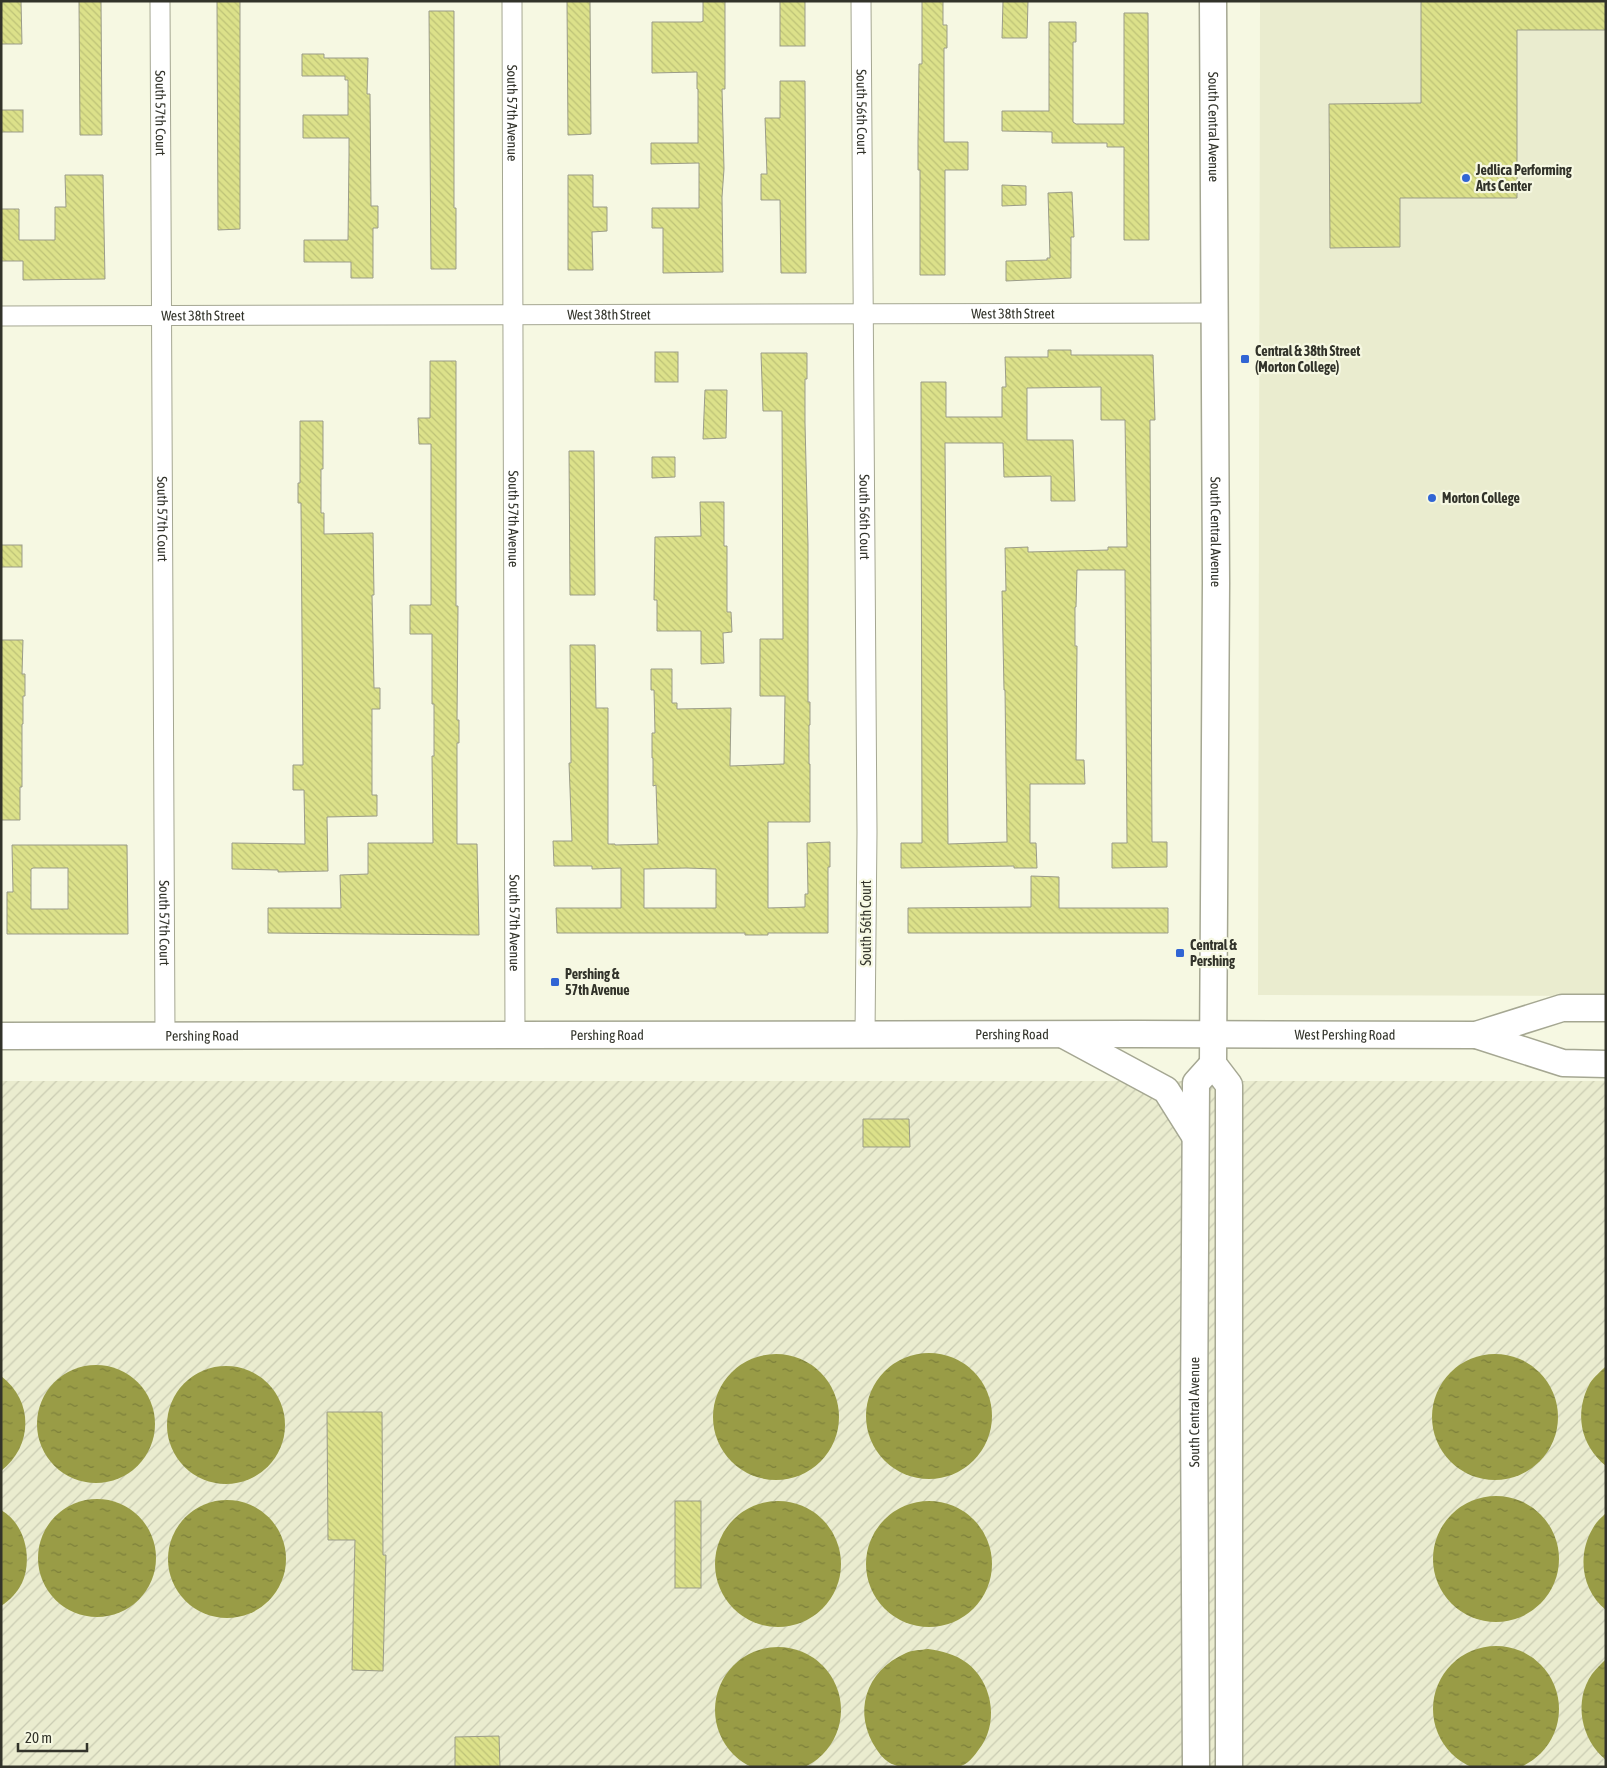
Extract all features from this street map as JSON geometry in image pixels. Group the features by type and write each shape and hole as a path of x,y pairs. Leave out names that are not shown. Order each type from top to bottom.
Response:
{"main road":[{"name":"South Central Avenue","path":"1196,1767 1194,1411 1196,1083 1213,1064 1216,593 1213,1"},
{"name":"West Pershing Road","path":"1213,1034 1476,1034 1562,1008 1606,1008"},
{"path":"1061,1034 1166,1090 1195,1136"},
{"name":"Pershing Road","path":"1,1036 1213,1034"},
{"name":"West Pershing Road","path":"1476,1034 1564,1063 1606,1064"},
{"path":"1213,1064 1229,1085 1229,1767"}],"street":[{"name":"South 57th Court","path":"160,1 165,1036"},
{"name":"South 57th Avenue","path":"512,1 516,1035"},
{"name":"South 56th Court","path":"861,1 867,832 865,1034"},
{"name":"West 38th Street","path":"1,316 1215,313"}],"shaded area":[{"name":"Morton College","path":"1260,1 1606,1 1606,996 1258,995"},
{"path":"1,1081 1606,1081 1606,1767 1,1767"}],"water":[{"path":"929,1353 953,1358 964,1363 974,1371 982,1381 987,1392 992,1416 987,1440 982,1451 974,1461 964,1469 953,1474 929,1479 905,1474 894,1469 884,1461 876,1451 871,1440 866,1416 871,1392 876,1381 884,1371 894,1363 905,1358"},
{"path":"776,1354 800,1359 811,1364 821,1372 829,1382 834,1393 839,1417 834,1441 829,1452 821,1462 811,1470 800,1475 776,1480 752,1475 741,1470 731,1462 723,1452 718,1441 713,1417 718,1393 723,1382 731,1372 741,1364 752,1359"},
{"path":"1495,1354 1519,1359 1530,1364 1540,1372 1548,1382 1553,1393 1558,1417 1553,1441 1548,1452 1540,1462 1530,1470 1519,1475 1495,1480 1471,1475 1460,1470 1450,1462 1442,1452 1437,1441 1432,1417 1437,1393 1442,1382 1450,1372 1460,1364 1471,1359"},
{"path":"96,1365 118,1370 129,1375 145,1391 150,1402 155,1424 150,1446 145,1457 129,1473 118,1478 96,1483 74,1478 63,1473 47,1457 42,1446 37,1424 42,1402 47,1391 63,1375 74,1370"},
{"path":"226,1366 248,1371 259,1376 275,1392 280,1403 285,1425 280,1447 275,1458 259,1474 248,1479 226,1484 204,1479 193,1474 177,1458 172,1447 167,1425 172,1403 177,1392 193,1376 204,1371"},
{"path":"1606,1366 1606,1466 1597,1458 1585,1438 1581,1416 1585,1394 1590,1383"},
{"path":"1,1376 12,1386 19,1398 24,1410 25,1424 24,1437 19,1449 12,1461 1,1471"},
{"path":"1496,1496 1520,1501 1531,1506 1541,1514 1549,1524 1554,1535 1559,1559 1554,1583 1549,1594 1541,1604 1531,1612 1520,1617 1496,1622 1472,1617 1461,1612 1451,1604 1443,1594 1438,1583 1433,1559 1438,1535 1443,1524 1451,1514 1461,1506 1472,1501"},
{"path":"97,1499 119,1504 130,1509 146,1525 151,1536 156,1558 151,1580 146,1591 130,1607 119,1612 97,1617 75,1612 64,1607 48,1591 43,1580 38,1558 43,1536 48,1525 64,1509 75,1504"},
{"path":"227,1500 249,1505 260,1510 276,1526 281,1537 286,1559 281,1581 276,1592 260,1608 249,1613 227,1618 205,1613 194,1608 178,1592 173,1581 168,1559 173,1537 178,1526 194,1510 205,1505"},
{"path":"778,1501 802,1506 813,1511 823,1519 831,1529 836,1540 841,1564 836,1588 831,1599 823,1609 813,1617 802,1622 778,1627 754,1622 743,1617 733,1609 725,1599 720,1588 715,1564 720,1540 725,1529 733,1519 743,1511 754,1506"},
{"path":"929,1501 953,1506 964,1511 974,1519 982,1529 987,1540 992,1564 987,1588 982,1599 974,1609 964,1617 953,1622 929,1627 905,1622 894,1617 884,1609 876,1599 871,1588 866,1564 871,1540 876,1529 884,1519 894,1511 905,1506"},
{"path":"1,1510 9,1516 21,1532 25,1542 27,1563 20,1587 1,1606"},
{"path":"1606,1513 1606,1610 1591,1592 1584,1571 1583,1560 1588,1538 1596,1524"},
{"path":"1496,1646 1520,1651 1540,1665 1554,1685 1559,1709 1554,1733 1540,1753 1520,1767 1496,1772 1472,1767 1452,1753 1438,1733 1433,1709 1438,1685 1452,1665 1472,1651"},
{"path":"778,1647 802,1652 822,1666 836,1686 841,1710 836,1734 822,1754 802,1768 778,1773 754,1768 734,1754 720,1734 715,1710 720,1686 734,1666 754,1652"},
{"path":"928,1649 948,1653 967,1663 982,1680 987,1690 991,1712 987,1735 973,1757 961,1766 906,1767 895,1765 881,1756 869,1736 865,1722 864,1708 867,1694 872,1682 881,1671 892,1661 906,1653"},
{"path":"1606,1659 1606,1760 1597,1752 1591,1742 1582,1720 1581,1708 1586,1685 1592,1674"}],"building":[{"path":"1,1 21,1 22,44 1,44"},
{"path":"79,1 101,1 102,135 80,135"},
{"path":"217,1 240,1 240,229 218,230"},
{"path":"567,1 590,1 591,134 568,135"},
{"path":"703,1 725,1 725,89 722,89 724,169 722,197 723,272 663,273 663,228 652,228 652,208 699,208 699,163 651,164 651,143 698,143 698,89 697,72 652,73 652,22 701,22 703,21"},
{"path":"780,1 805,1 805,46 780,46"},
{"path":"922,1 943,1 943,25 947,25 947,48 944,48 944,142 968,142 968,170 945,170 945,275 920,275 920,170 918,170 918,141 919,64 922,64"},
{"path":"1003,1 1028,1 1027,38 1002,38"},
{"path":"1421,1 1606,1 1606,30 1517,30 1517,198 1400,198 1400,247 1330,248 1329,104 1421,103"},
{"path":"429,11 454,11 454,208 456,208 456,269 431,269"},
{"path":"1124,13 1148,13 1149,240 1124,240 1124,147 1107,147 1107,143 1052,143 1052,132 1002,131 1002,111 1049,111 1049,22 1076,22 1076,42 1073,42 1073,122 1076,124 1124,124"},
{"path":"302,54 324,54 324,58 368,58 367,94 370,94 371,206 378,206 378,228 373,228 373,278 351,278 351,262 304,262 304,240 348,240 349,138 303,138 303,115 348,115 348,80 345,80 345,76 302,76"},
{"path":"780,81 805,81 806,273 781,273 780,200 761,200 761,174 767,174 765,118 780,118"},
{"path":"1,110 23,110 23,132 1,132"},
{"path":"65,175 103,175 105,279 23,280 23,261 1,261 1,209 19,209 19,240 55,240 55,207 66,207"},
{"path":"568,175 593,175 593,207 607,207 607,231 592,232 593,270 568,270"},
{"path":"1002,185 1026,186 1026,205 1002,206"},
{"path":"1072,192 1074,237 1071,237 1071,278 1006,281 1006,261 1047,260 1047,258 1050,258 1048,193"},
{"path":"1048,350 1071,350 1071,355 1153,355 1155,420 1150,420 1152,842 1167,842 1167,867 1112,868 1112,843 1127,843 1125,570 1077,570 1075,607 1075,646 1077,646 1076,760 1084,760 1085,784 1030,784 1030,843 1036,843 1037,868 1014,868 1014,866 901,868 901,843 922,843 921,382 946,382 946,417 1002,417 1002,387 1006,387 1005,357 1048,357","holes":["1101,387 1101,420 1125,420 1127,547 1108,547 1108,550 1028,552 1028,547 1005,548 1006,591 1002,591 1007,842 948,844 945,443 1003,443 1004,477 1051,476 1051,501 1075,501 1073,440 1027,440 1027,388"]},
{"path":"655,352 678,352 678,382 655,382"},
{"path":"761,353 807,353 805,423 808,545 808,702 810,702 810,822 768,822 768,908 805,907 805,894 808,894 807,843 830,842 828,933 745,935 745,933 557,933 556,908 621,908 621,868 592,869 592,866 554,866 553,841 572,841 569,763 571,763 570,645 595,645 596,708 608,708 608,844 658,844 656,785 653,786 652,733 655,733 654,690 651,690 651,669 672,669 672,703 677,703 677,709 731,708 730,766 784,764 785,696 760,696 760,639 783,639 782,411 763,411","holes":["644,869 716,869 716,908 644,908"]},
{"path":"430,361 456,361 456,606 458,606 457,720 459,720 459,743 457,743 457,844 477,844 479,935 268,933 268,908 341,908 340,875 368,874 368,843 433,843 432,756 434,756 434,704 432,704 432,634 410,634 410,605 431,605 431,444 419,444 418,418 430,418"},
{"path":"705,390 727,390 726,438 703,439"},
{"path":"300,421 323,421 321,513 324,513 324,534 373,533 374,688 380,688 380,709 372,709 372,795 377,795 377,816 327,817 328,871 278,872 278,870 232,869 232,843 305,844 304,790 293,790 293,765 303,765 301,503 298,503 298,483 300,483"},
{"path":"569,451 594,451 595,595 570,595"},
{"path":"652,457 675,457 675,477 652,478"},
{"path":"700,502 724,502 724,546 727,546 727,612 731,612 732,632 723,633 724,663 701,664 701,631 657,631 657,600 654,600 655,537 701,536"},
{"path":"1,545 22,545 22,567 1,567"},
{"path":"1,640 23,640 22,674 25,674 25,696 23,696 20,820 1,820"},
{"path":"12,845 127,845 128,934 7,934 7,892 13,892","holes":["68,868 68,909 31,909 31,869"]},
{"path":"1031,876 1059,877 1059,908 1168,908 1168,933 908,933 908,908 1031,907"},
{"path":"863,1119 909,1119 910,1147 863,1147"},
{"path":"327,1412 382,1412 383,1555 386,1555 383,1671 352,1670 355,1540 328,1540"},
{"path":"675,1501 701,1501 701,1588 675,1588"},
{"path":"499,1736 500,1767 455,1767 455,1737"}],"place":[{"name":"Jedlica Performing Arts Center","path":"1466,178"},
{"name":"Central & 38th Street (Morton College)","path":"1245,359"},
{"name":"Morton College","path":"1432,498"},
{"name":"Central & Pershing","path":"1180,953"},
{"name":"Pershing & 57th Avenue","path":"555,982"}]}
